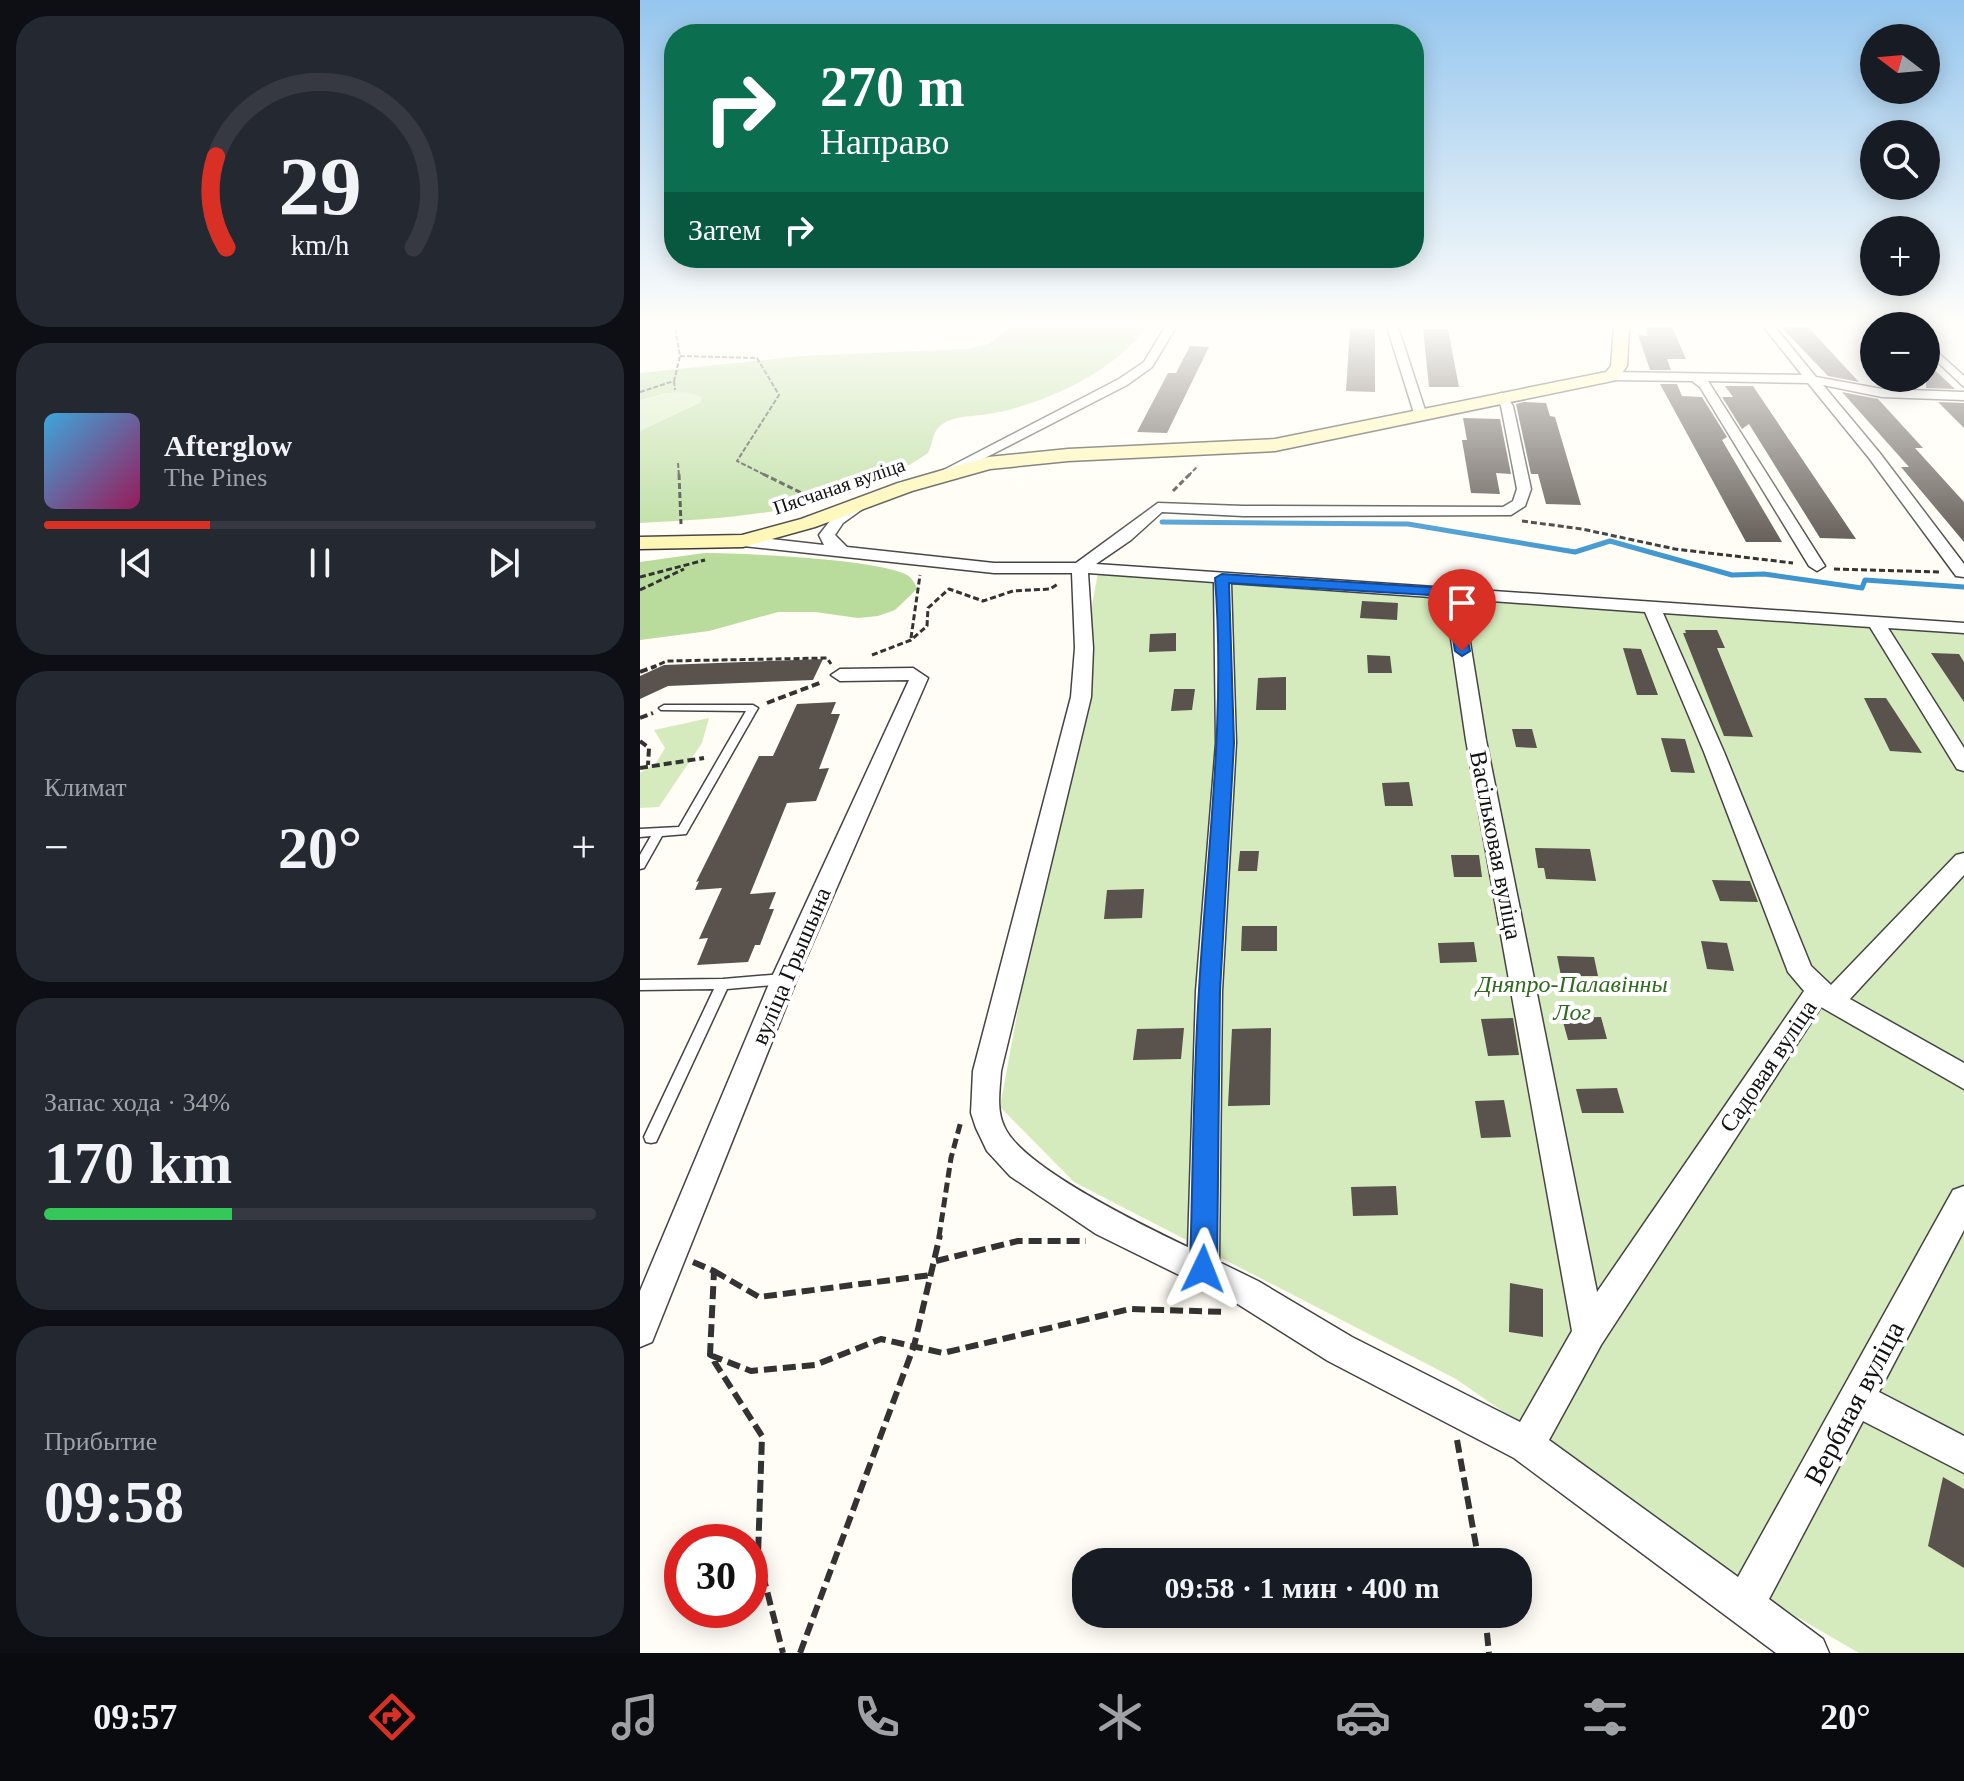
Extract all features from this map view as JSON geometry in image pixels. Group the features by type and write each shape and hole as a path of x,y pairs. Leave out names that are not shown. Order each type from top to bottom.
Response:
{"street":[{"path":"939,476 1080,404"},
{"path":"1417,404 1420,413"},
{"name":"Пясчаная вуліца","path":"640,543 743,541 808,523 939,476 988,463 1033,457 1275,445 1465,404"},
{"path":"1080,568 1125,537 1158,507 1506,512 1520,503 1524,489 1506,404"},
{"path":"1718,404 1817,566"},
{"path":"1831,404 1874,455 1962,573"},
{"path":"841,550 830,542 827,535 838,520 859,505"},
{"path":"743,541 994,568 1080,568 1964,628"},
{"path":"1080,568 1084,648 1081,697 987,1071 985,1113 997,1142 1020,1166 1107,1224 1203,1269 1286,1313 1340,1349 1527,1445 1809,1653"},
{"path":"1203,1269 1209,991 1226,743 1222,578"},
{"name":"Васільковая вуліца","path":"1453,592 1479,755 1589,1333"},
{"name":"Садовая вуліца","path":"1527,1445 1589,1333 1825,996 1805,977 1792,954 1714,752 1651,605"},
{"path":"1876,623 1964,764"},
{"name":"вуліца Грышына","path":"640,1330 784,979 919,678 913,674 840,675"},
{"path":"1964,861 1825,996 1964,1077"},
{"name":"Вербная вуліца","path":"1744,1606 1964,1200"},
{"path":"1857,1399 1964,1455"}],"lane":[{"path":"640,833 682,831 753,708 664,708"},
{"path":"640,865 659,832"},
{"path":"640,985 723,984 784,979"},
{"path":"651,1137 723,984"}],"path":[{"path":"773,404 737,461 812,498 804,511 808,523"},
{"path":"1158,507 1213,450"},
{"path":"678,463 682,542"},
{"path":"1506,512 1524,522 1582,529 1675,549 1817,566 1962,573"},
{"path":"640,590 743,541"},
{"path":"640,577 690,566"},
{"path":"753,708 840,675 867,657 911,640 927,626 928,608 949,589 983,601 1013,591 1050,589 1080,568"},
{"path":"911,640 920,576"},
{"path":"640,672 667,661 827,658 840,675"},
{"path":"640,741 649,748 648,765"},
{"path":"640,768 726,756"},
{"path":"800,1653 914,1346 936,1261 953,1149 966,1111"},
{"path":"936,1261 1018,1241 1095,1241"},
{"path":"673,1255 714,1271 759,1297 932,1275"},
{"path":"714,1271 710,1355 762,1436 758,1556 783,1653"},
{"path":"710,1355 751,1371 815,1365 881,1339 943,1353 1130,1309 1239,1312"},
{"path":"1450,1403 1476,1548"},
{"path":"1486,1628 1489,1653"}],"green space":[{"path":"640,404 696,404 640,431"},
{"path":"696,404 1026,404 945,422 935,432 928,453 895,473 826,500 753,514 640,523 640,431"},
{"path":"704,553 809,558 869,565 907,575 917,589 895,610 878,616 858,618 815,612 778,612 709,631 640,640 640,562"},
{"name":"Дняпро-Палавінны Лог","path":"1098,573 1964,634 1964,1653 1859,1653 1797,1617 1456,1379 1074,1182 1000,1107"},
{"path":"709,718 702,743 659,807 640,808 640,773 656,763 665,748 654,730"}],"building":[{"path":"1152,404 1181,404 1167,433 1137,432"},
{"path":"1516,404 1546,404 1550,416 1555,417 1581,505 1546,504 1538,474 1531,474"},
{"path":"1671,404 1706,404 1727,437 1722,440 1782,542 1746,542"},
{"path":"1726,404 1765,404 1856,539 1820,538 1749,424 1742,429"},
{"path":"1853,404 1883,404 1923,448 1915,448 1964,502 1964,542 1901,467 1909,467"},
{"path":"1940,404 1964,404 1964,428"},
{"path":"1463,418 1500,419 1511,474 1496,473 1500,494 1471,493 1462,440 1467,440"},
{"path":"1362,601 1398,603 1397,620 1360,618"},
{"path":"1685,630 1717,630 1725,648 1717,648 1753,737 1724,736 1683,633 1686,633"},
{"path":"1176,633 1176,651 1149,652 1150,634"},
{"path":"1623,648 1641,649 1658,695 1637,695"},
{"path":"1931,653 1959,654 1964,662 1964,702"},
{"path":"1367,655 1390,656 1392,673 1368,673"},
{"path":"823,659 813,680 668,686 640,699 640,676 664,665"},
{"path":"1286,677 1286,710 1256,710 1258,678"},
{"path":"1174,689 1195,689 1192,710 1171,711"},
{"path":"1864,698 1886,698 1922,753 1890,751"},
{"path":"836,702 831,714 840,714 819,769 829,768 816,801 787,803 750,894 776,892 769,909 774,909 760,945 755,945 748,962 697,965 708,938 699,939 722,888 695,890 699,881 696,882 759,756 773,756 797,704"},
{"path":"1512,729 1532,729 1537,748 1516,747"},
{"path":"1661,738 1685,739 1695,773 1671,772"},
{"path":"1409,782 1413,806 1385,806 1382,783"},
{"path":"1535,848 1590,849 1596,881 1546,879 1544,868 1538,868"},
{"path":"1240,851 1259,851 1257,871 1238,871"},
{"path":"1451,855 1479,855 1482,877 1454,877"},
{"path":"1712,880 1750,881 1758,902 1720,901"},
{"path":"1144,889 1142,918 1104,919 1107,890"},
{"path":"1242,926 1277,926 1277,951 1241,951"},
{"path":"1701,941 1727,943 1734,971 1707,969"},
{"path":"1474,942 1477,962 1440,963 1438,943"},
{"path":"1557,956 1594,957 1598,976 1561,976"},
{"path":"1601,1017 1607,1039 1568,1040 1562,1018"},
{"path":"1513,1018 1519,1055 1488,1056 1481,1019"},
{"path":"1184,1028 1181,1059 1133,1060 1137,1029"},
{"path":"1271,1028 1270,1105 1228,1106 1232,1029"},
{"path":"1617,1088 1624,1113 1582,1113 1576,1089"},
{"path":"1504,1100 1511,1137 1481,1138 1475,1101"},
{"path":"1396,1186 1398,1215 1353,1216 1351,1187"},
{"path":"1510,1283 1543,1289 1543,1337 1509,1332"},
{"path":"1943,1477 1964,1489 1964,1568 1928,1546"}],"waterway":[{"path":"1162,522 1408,524 1575,552 1610,541 1732,575 1764,574 1862,588 1865,580 1964,587"}],"route":[{"path":"1203,1269 1209,991 1226,743 1222,578 1453,592 1462,651"}]}
